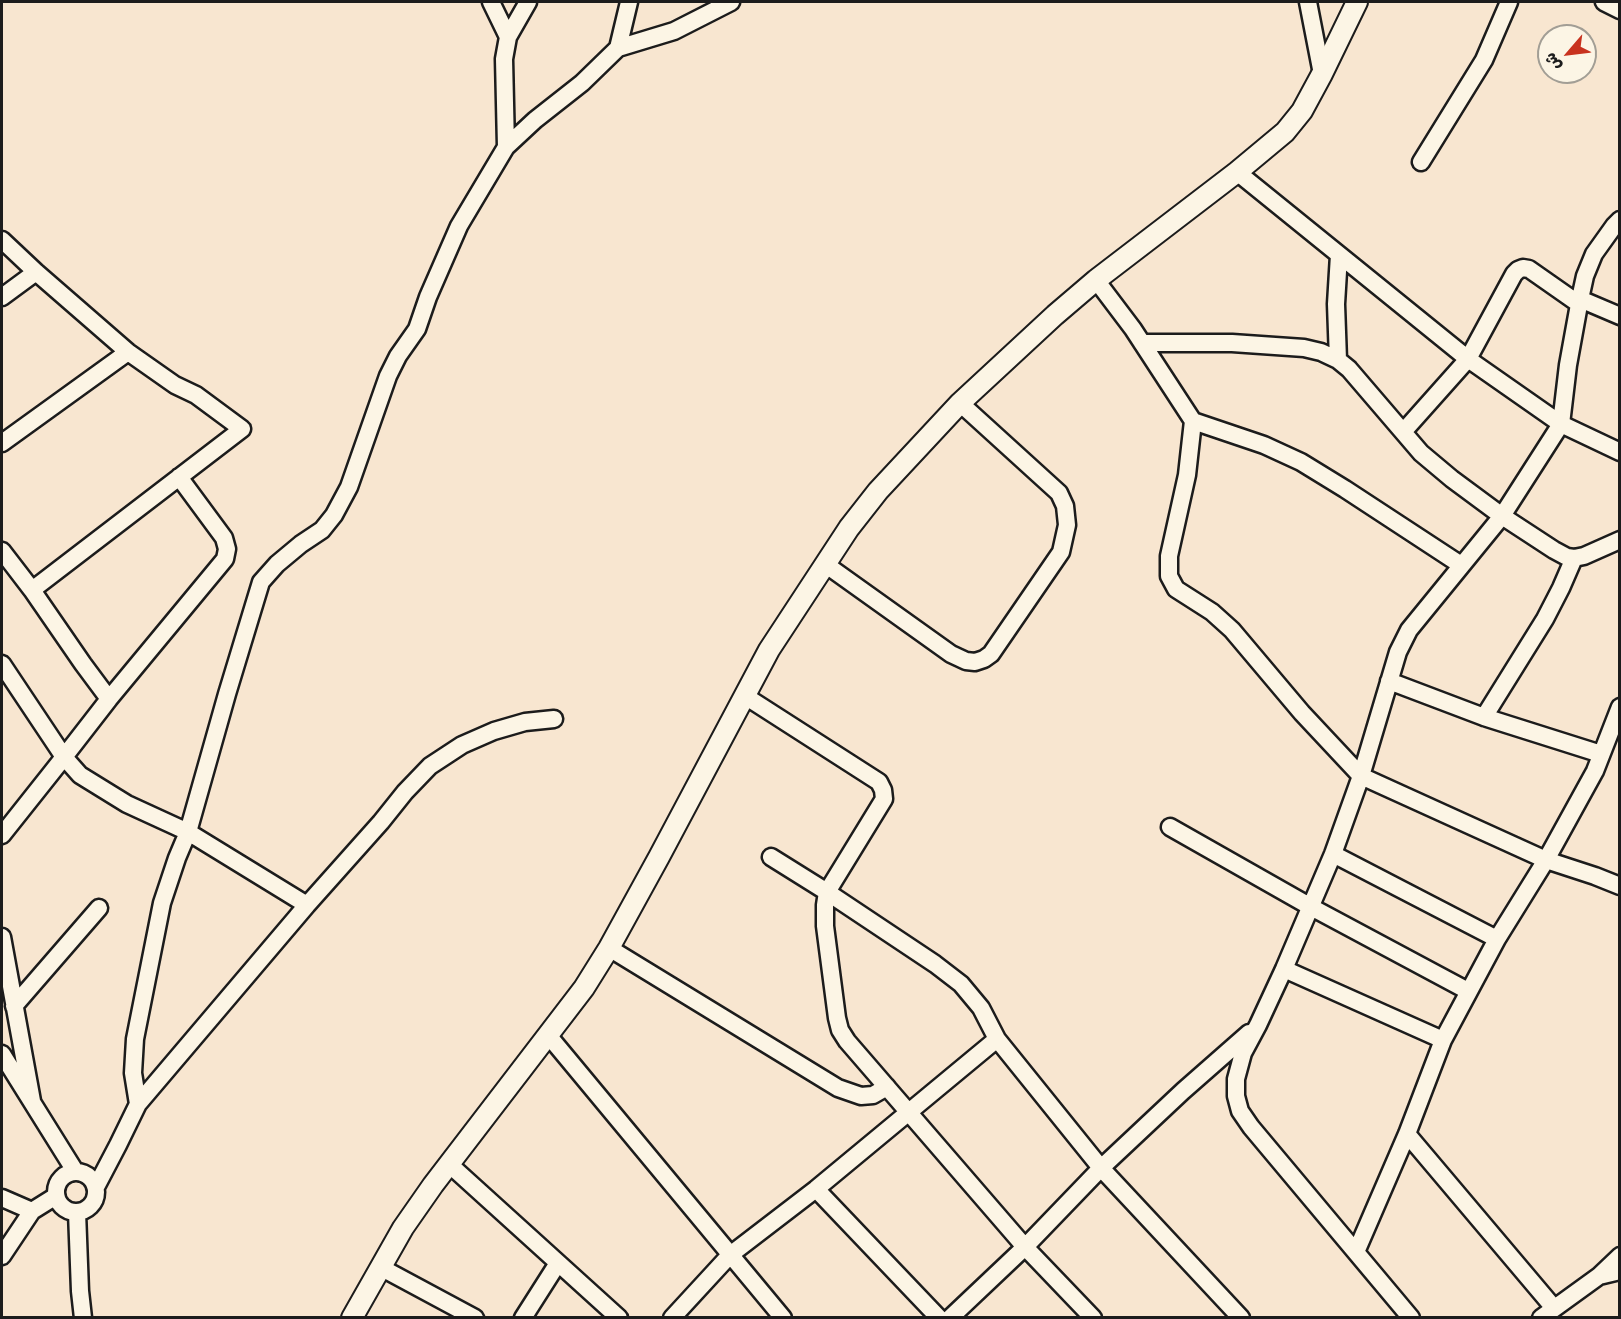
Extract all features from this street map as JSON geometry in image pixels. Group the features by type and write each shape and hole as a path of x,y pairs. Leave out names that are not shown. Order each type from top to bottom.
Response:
{"street":[{"path":"491,2 508,37"},
{"path":"506,147 504,59 508,37 528,2"},
{"path":"618,48 629,2"},
{"path":"138,1104 134,1073 135,1039 162,903 188,832 261,582 277,564 322,530 334,515 349,487 388,376 398,356 417,329 428,297 459,226 506,147 535,120 582,83 618,48 674,31 731,2"},
{"path":"1308,2 1322,74"},
{"path":"352,1317 403,1228 449,1164 584,988 609,948 670,837 769,650 849,528 878,491 960,403 1055,315 1096,280 1237,172 1285,132 1302,111 1357,2"},
{"path":"1421,162 1484,60 1509,2"},
{"path":"1604,2 1620,9"},
{"path":"1237,172 1468,359 1561,424 1620,452"},
{"path":"1411,1317 1251,1127 1240,1111 1236,1096 1236,1079 1243,1053 1284,969 1333,854 1361,776 1398,652 1409,630 1502,516 1561,424 1568,365 1585,276 1594,254 1620,220"},
{"path":"2,240 128,352 175,385 196,395 242,429 32,590"},
{"path":"1338,360 1336,304 1339,255"},
{"path":"1403,432 1468,359 1514,274 1522,268 1529,269 1579,301 1620,316"},
{"path":"2,297 36,272"},
{"path":"1096,280 1142,343 1193,422 1264,445 1301,462 1461,565"},
{"path":"1142,343 1232,343 1304,348 1321,352 1338,360 1349,369 1421,453 1502,516 1554,550 1567,557 1575,558 1620,540"},
{"path":"2,444 128,352"},
{"path":"825,564 951,654 966,661 975,662 991,654 1061,552 1067,525 1065,506 1059,493 960,403"},
{"path":"1193,422 1186,475 1169,556 1169,576 1176,589 1212,612 1232,630 1302,712 1361,776 1546,860 1620,886"},
{"path":"2,835 109,699 225,559 227,549 224,538 179,477"},
{"path":"2,551 109,699"},
{"path":"1484,717 1545,619 1575,558"},
{"path":"2,664 64,757 80,775 127,804 188,832 307,905"},
{"path":"1389,681 1484,717 1601,754"},
{"path":"745,696 879,782 883,790 884,799 827,892 825,926 840,1030 908,1113 1025,1247 1093,1317"},
{"path":"1356,1252 1407,1134 1443,1040 1497,939 1546,860 1594,771 1620,706"},
{"path":"96,1187 138,1104 307,905 430,766 462,745 494,731 525,722 554,718"},
{"path":"1170,827 1311,907 1468,991"},
{"path":"1333,854 1497,939"},
{"path":"771,858 827,892 961,984 981,1008 997,1039 1101,1168 1241,1317"},
{"path":"14,1006 99,908"},
{"path":"2,937 32,1101"},
{"path":"609,948 838,1088 861,1096 873,1095 886,1087"},
{"path":"1284,969 1443,1040"},
{"path":"950,1317 1025,1247 1101,1168 1258,1025"},
{"path":"548,1035 783,1317"},
{"path":"672,1317 730,1255 816,1189 997,1039"},
{"path":"2,1054 75,1171"},
{"path":"1407,1134 1548,1313 1599,1276 1620,1256"},
{"path":"449,1164 620,1317"},
{"path":"75,1171 88,1176 96,1187 94,1201 84,1211 70,1211 63,1208 56,1196 58,1182 68,1173 75,1171"},
{"path":"816,1189 939,1317"},
{"path":"2,1256 32,1212 56,1196"},
{"path":"2,1198 32,1212"},
{"path":"77,1212 83,1317"},
{"path":"523,1317 558,1263"},
{"path":"380,1267 475,1317"},
{"path":"1599,1276 1620,1270"}]}
